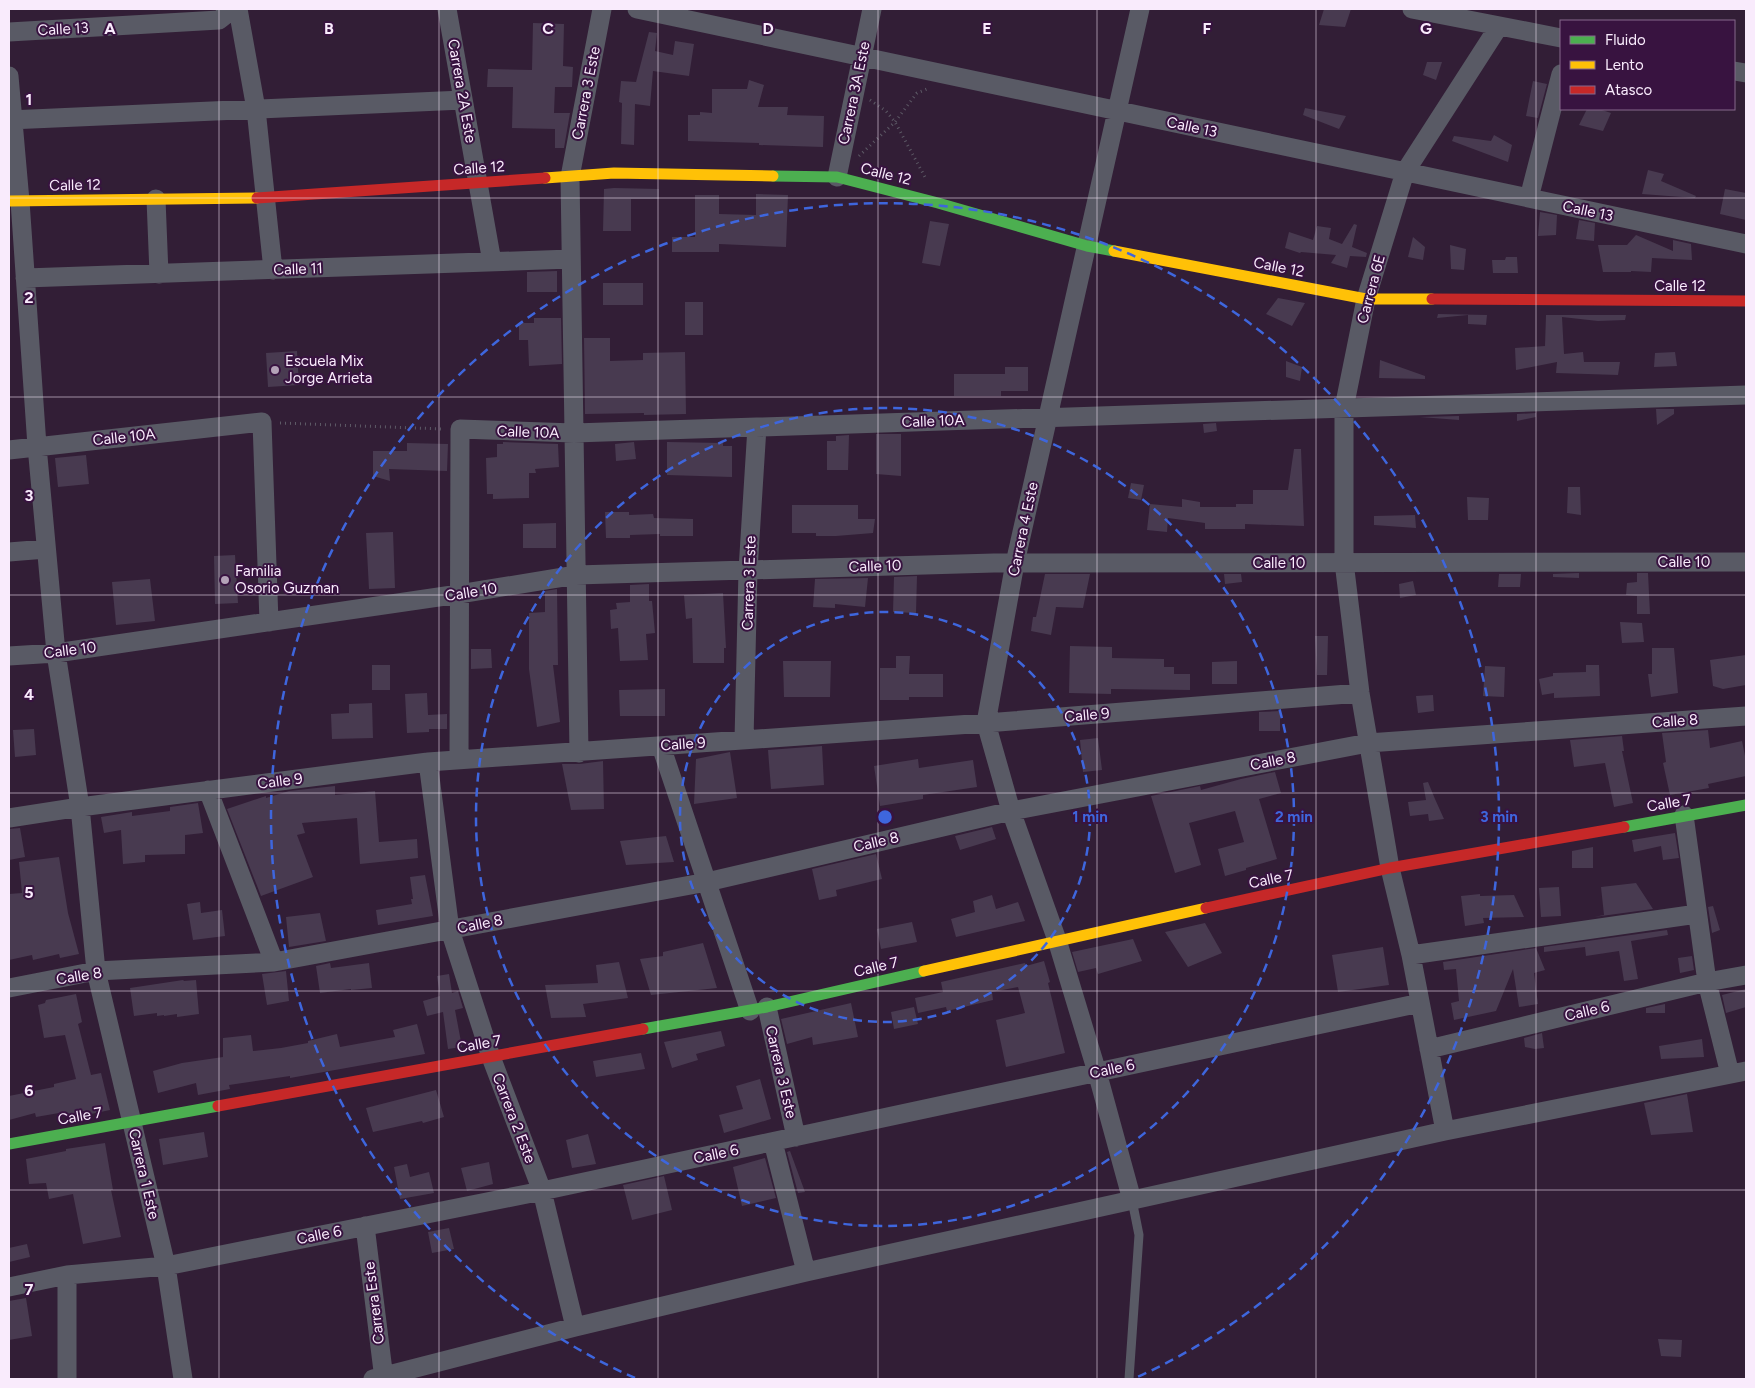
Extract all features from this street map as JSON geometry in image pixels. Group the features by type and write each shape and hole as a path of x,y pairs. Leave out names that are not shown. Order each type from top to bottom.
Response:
{"street":[{"name":"Calle 13","path":"9,32 219,20 233,9"},
{"path":"238,9 256,109 273,270"},
{"name":"Carrera 2A Este","path":"447,9 492,262"},
{"name":"Carrera 3 Este","path":"579,753 570,176 602,9"},
{"name":"Calle 13","path":"637,9 1746,244"},
{"name":"Carrera 3A Este","path":"837,177 872,9"},
{"name":"Carrera 4 Este","path":"1132,1200 1097,1072 1057,940 1011,811 986,723 1015,563 1140,9"},
{"path":"1412,9 1560,38"},
{"name":"Carrera 6E","path":"1445,1131 1411,955 1390,868 1360,693 1344,562 1344,408 1366,299 1404,172 1500,26"},
{"name":"Carrera 1 Este","path":"9,76 14,201 20,283 56,653 80,807 96,972 166,1266 183,1379"},
{"path":"1529,198 1560,78"},
{"path":"11,120 463,100"},
{"name":"Calle 12","path":"14,201 264,198 614,174 837,177 938,203 1087,246 1366,299 1746,301"},
{"path":"156,199 159,274"},
{"name":"Calle 11","path":"20,283 159,274 571,259"},
{"name":"Calle 10A","path":"460,429 574,433 1746,395"},
{"path":"262,422 268,622"},
{"name":"Calle 10A","path":"9,450 262,422"},
{"name":"Carrera 3 Este","path":"744,740 748,570 757,427"},
{"path":"459,760 460,429"},
{"path":"9,552 46,548"},
{"name":"Calle 10","path":"9,656 56,653 576,575 1015,563 1746,562"},
{"name":"Calle 9","path":"9,818 428,762 579,753 986,723 1360,693"},
{"name":"Calle 8","path":"9,988 96,972 274,962 707,882 1011,811 1368,743 1746,716"},
{"name":"Carrera 3 Este","path":"661,746 707,882 758,1009 796,1137"},
{"name":"Carrera 2 Este","path":"428,762 450,930 491,1057 542,1190 575,1327"},
{"path":"208,790 274,962"},
{"name":"Calle 7","path":"9,1144 758,1009 1057,940 1390,868 1746,805"},
{"path":"380,1379 575,1327 806,1272 1445,1131 1738,1072 1707,982 1684,815"},
{"path":"1411,955 1697,914"},
{"name":"Calle 6","path":"1429,1049 1707,982 1746,975"},
{"name":"Calle 6","path":"9,1287 67,1275 166,1266 365,1226 773,1142 1420,1003"},
{"path":"773,1142 806,1272"},
{"name":"Carrera Este","path":"365,1226 380,1379"},
{"path":"67,1275 67,1379"}],"lane":[{"path":"1129,1379 1140,1235 1132,1200"}],"path":[{"path":"858,156 895,122 916,93 959,77"},
{"path":"855,90 886,111 895,122 925,177"},
{"path":"262,422 460,429"}],"building":[{"path":"1324,9 1351,9 1345,27 1319,25"},
{"path":"533,23 564,24 563,66 573,67 572,87 555,87 554,113 570,113 564,148 555,148 555,129 512,128 513,87 487,87 488,69 532,70"},
{"path":"649,32 657,33 655,51 673,55 675,41 694,44 689,76 653,71 650,106 635,104 634,145 621,144 622,103 619,102 621,81 636,82"},
{"path":"1427,62 1442,62 1436,80 1423,75"},
{"path":"749,80 764,85 758,107 788,107 787,115 824,116 823,147 688,141 688,115 700,115 700,112 712,113 712,89 747,89"},
{"path":"1533,81 1547,84 1538,118 1526,116"},
{"path":"1305,108 1346,116 1339,129 1303,115"},
{"path":"1586,110 1602,110 1611,113 1603,131 1579,125"},
{"path":"1494,135 1512,145 1508,162 1452,141 1454,136 1491,141"},
{"path":"1648,170 1664,174 1661,181 1696,196 1695,198 1642,194"},
{"path":"604,189 659,189 659,199 631,199 631,231 603,231"},
{"path":"1725,189 1746,193 1746,220 1720,214"},
{"path":"756,194 788,195 786,247 719,244 719,252 672,252 672,237 695,237 695,195 719,195 719,214 756,215"},
{"path":"1540,212 1557,215 1556,235 1538,236"},
{"path":"1579,220 1595,223 1594,241 1576,239"},
{"path":"930,221 949,224 940,266 922,263"},
{"path":"1354,224 1357,225 1352,247 1367,253 1366,257 1350,256 1347,268 1331,263 1336,255 1300,253 1285,248 1289,232 1313,240 1317,226 1331,228 1329,239 1342,244"},
{"path":"1636,235 1673,251 1673,240 1691,244 1692,260 1652,258 1651,272 1603,272 1598,245 1627,245"},
{"path":"1413,237 1425,247 1423,260 1408,257"},
{"path":"1450,245 1466,249 1464,270 1451,269"},
{"path":"1506,257 1517,257 1518,273 1493,273 1492,260 1505,260"},
{"path":"557,271 557,292 527,292 527,272"},
{"path":"603,283 643,283 643,305 603,305"},
{"path":"1278,298 1305,303 1292,326 1266,314"},
{"path":"685,302 703,302 703,335 685,335"},
{"path":"1438,314 1487,315 1486,325 1468,324 1468,315 1437,318"},
{"path":"1546,315 1626,315 1625,320 1598,321 1562,317 1564,354 1583,352 1584,362 1620,362 1618,375 1556,373 1557,362 1516,370 1515,348 1545,346"},
{"path":"534,318 561,318 562,364 529,366 528,340 519,340 519,323 534,323"},
{"path":"584,338 610,338 610,361 643,360 643,353 685,352 686,414 585,414"},
{"path":"297,351 299,385 268,387 266,353"},
{"path":"1675,352 1677,366 1654,367 1655,353"},
{"path":"1380,360 1425,376 1425,379 1379,378"},
{"path":"1286,361 1302,367 1300,381 1286,377"},
{"path":"1005,367 1028,367 1028,391 1001,391 1001,396 954,396 954,374 1005,374"},
{"path":"1656,409 1674,409 1674,414 1657,425"},
{"path":"1536,413 1536,417 1517,421 1517,414"},
{"path":"1459,416 1459,420 1420,417"},
{"path":"1216,423 1217,431 1204,433 1203,424"},
{"path":"876,434 901,434 901,476 876,474"},
{"path":"849,435 848,470 827,470 827,441 836,441 836,436"},
{"path":"503,442 558,444 559,467 535,469 536,473 529,473 529,498 493,499 493,494 487,494 486,458 497,457 497,444 503,444"},
{"path":"634,442 636,459 616,461 615,444"},
{"path":"667,442 723,443 723,446 732,446 732,477 667,475"},
{"path":"407,443 448,444 447,471 389,469 390,481 373,476 373,451 407,451"},
{"path":"1294,449 1301,449 1304,526 1245,524 1245,529 1205,529 1205,523 1168,518 1167,532 1147,530 1150,504 1182,507 1182,499 1200,502 1200,507 1236,507 1236,504 1253,504 1253,490 1288,490"},
{"path":"86,455 89,484 58,487 55,458"},
{"path":"1131,483 1144,485 1141,500 1128,498"},
{"path":"1568,487 1580,487 1581,515 1567,513"},
{"path":"1467,497 1489,498 1488,520 1468,520"},
{"path":"792,505 858,505 858,519 875,519 873,533 816,536 816,533 792,533"},
{"path":"605,512 629,512 629,515 653,514 654,518 693,519 693,536 660,536 660,534 630,535 630,538 606,538"},
{"path":"1415,515 1416,528 1374,525 1374,516"},
{"path":"556,523 556,548 523,548 523,524"},
{"path":"393,532 395,588 369,589 366,533"},
{"name":"Familia Osorio Guzman","path":"235,555 238,603 215,604 214,556"},
{"path":"1579,573 1579,578 1553,577 1553,574"},
{"path":"1637,573 1648,573 1650,614 1637,614 1637,596 1626,595 1627,583 1637,582"},
{"path":"1045,574 1090,574 1083,608 1056,607 1051,635 1031,631 1033,617 1036,617"},
{"path":"1224,574 1241,574 1242,582 1225,584"},
{"path":"1499,574 1521,574 1520,587 1498,587"},
{"path":"917,576 916,613 893,612 894,577"},
{"path":"868,578 865,607 835,604 835,608 813,607 815,579"},
{"path":"150,579 155,621 116,625 112,582"},
{"path":"1413,581 1416,595 1400,598 1399,584"},
{"path":"649,584 649,601 652,601 655,633 646,634 648,660 620,661 618,628 611,629 610,610 617,609 616,603 630,602 630,585"},
{"path":"557,589 558,665 553,665 560,722 537,727 529,669 529,613 545,612 545,591"},
{"path":"723,593 726,648 724,648 724,663 693,663 692,618 686,619 684,595"},
{"path":"1620,622 1642,623 1644,642 1622,643"},
{"path":"1315,636 1328,636 1327,675 1317,675"},
{"path":"1070,646 1112,647 1112,658 1164,659 1164,667 1174,667 1174,674 1190,674 1190,690 1111,689 1111,694 1069,693"},
{"path":"1652,648 1674,648 1678,693 1651,697 1648,674 1652,674"},
{"path":"471,649 491,649 492,668 471,669"},
{"path":"1746,655 1746,685 1723,689 1713,686 1710,660"},
{"path":"896,656 910,656 909,674 943,674 943,697 909,697 909,700 880,700 880,668 896,668"},
{"path":"783,661 831,661 830,697 784,697"},
{"path":"1237,661 1237,684 1212,684 1212,662"},
{"path":"372,665 390,665 390,690 372,690"},
{"path":"1586,665 1599,665 1600,696 1554,698 1554,693 1542,695 1539,679 1553,676 1553,673 1586,672"},
{"path":"1485,666 1505,667 1504,697 1483,696"},
{"path":"665,689 665,716 620,716 619,690"},
{"path":"427,693 428,715 447,714 447,729 429,729 429,732 407,733 405,694"},
{"path":"1433,695 1434,711 1418,713 1416,696"},
{"path":"372,703 373,738 332,739 331,714 349,713 349,704"},
{"path":"1280,711 1280,731 1259,731 1259,712"},
{"path":"34,729 36,755 15,757 13,730"},
{"path":"1708,730 1710,748 1742,741 1746,761 1746,776 1708,784 1709,788 1670,795 1663,763 1666,762 1662,733"},
{"path":"1622,736 1624,751 1622,751 1633,803 1614,807 1605,763 1574,767 1570,740"},
{"path":"1098,738 1102,770 1083,772 1080,740"},
{"path":"822,746 824,785 771,789 768,750"},
{"path":"730,752 737,798 694,804 696,759"},
{"path":"918,759 919,768 973,760 977,787 923,795 923,799 880,806 874,766"},
{"path":"603,761 604,809 571,810 562,764"},
{"path":"1275,772 1281,793 1259,799 1277,859 1225,876 1218,849 1244,842 1235,811 1189,823 1201,865 1175,873 1151,796 1200,786 1201,790"},
{"path":"1428,782 1444,819 1429,821 1428,814 1410,816 1408,802 1426,800 1423,783"},
{"path":"335,786 335,795 375,791 379,842 417,839 418,858 360,864 357,818 302,823 305,833 297,835 313,877 261,896 227,809 266,796 266,798 289,791"},
{"path":"198,803 203,833 185,835 185,854 145,855 145,862 123,864 121,830 104,833 101,817 132,812 132,816 170,811 170,807"},
{"path":"992,827 996,839 960,850 955,836"},
{"path":"20,828 25,857 9,860 9,829"},
{"path":"1675,833 1679,858 1663,860 1661,846 1634,852 1632,840"},
{"path":"666,836 674,862 626,865 620,841"},
{"path":"1593,847 1593,868 1572,868 1572,851"},
{"path":"876,854 882,879 836,890 837,896 819,900 812,869"},
{"path":"59,857 68,913 79,954 60,958 59,954 33,960 32,955 9,960 9,894 22,893 19,862"},
{"path":"425,875 433,916 378,925 376,910 412,904 410,877"},
{"path":"1636,883 1653,909 1594,917 1604,915 1601,887"},
{"path":"1559,887 1561,916 1541,917 1539,888"},
{"path":"1480,894 1480,896 1514,895 1524,917 1483,918 1484,923 1465,926 1461,896"},
{"path":"992,895 996,909 1018,902 1025,921 956,937 951,919 975,912 973,901"},
{"path":"200,902 201,913 222,910 225,936 193,940 187,904"},
{"path":"1713,906 1720,930 1712,933 1708,907"},
{"path":"320,913 326,941 289,947 286,917"},
{"path":"912,922 917,942 881,949 877,929"},
{"path":"1205,923 1222,953 1188,967 1165,932"},
{"path":"1667,930 1668,935 1631,941 1638,979 1624,981 1619,951 1586,956 1585,947 1544,952 1544,947"},
{"path":"1133,939 1142,961 1098,974 1096,968 1078,972 1072,952"},
{"path":"703,943 717,988 651,995 640,959 663,956 663,952"},
{"path":"1383,947 1389,985 1338,992 1332,955"},
{"path":"1536,948 1545,970 1534,973 1538,1004 1519,1007 1513,969 1496,1011 1454,1020 1451,1003 1459,1001 1456,969 1444,970 1443,962"},
{"path":"1692,956 1694,970 1680,973 1678,958"},
{"path":"1044,961 1065,1053 1006,1067 996,1020 1025,1013 1018,987 992,992 993,1000 947,1011 946,1007 918,1013 915,998 943,992 941,982 1025,963 1026,966"},
{"path":"619,962 628,998 583,1004 586,1017 551,1018 545,985 598,983 596,965"},
{"path":"330,963 331,968 369,963 372,988 320,993 316,966"},
{"path":"286,971 289,1001 267,1005 262,974"},
{"path":"449,974 452,993 458,991 463,1008 455,1010 462,1047 448,1049 443,1012 427,1016 423,1001 440,996 437,976"},
{"path":"183,980 196,980 199,1014 177,1017 177,1014 157,1016 157,1013 134,1016 130,988"},
{"path":"1746,989 1746,1007 1726,1013 1722,995"},
{"path":"76,994 82,1022 78,1024 91,1075 101,1073 110,1110 86,1115 85,1111 60,1116 59,1113 36,1117 35,1113 9,1120 9,1096 54,1087 54,1084 76,1079 65,1035 44,1038 38,1005 45,1003 46,1000"},
{"path":"851,1003 858,1037 813,1045 812,1037 787,1044 781,1019"},
{"path":"1665,1004 1665,1013 1646,1013 1646,1008"},
{"path":"914,1007 918,1024 894,1029 891,1012"},
{"path":"417,1024 425,1054 290,1078 290,1076 229,1085 230,1089 198,1095 196,1083 158,1093 153,1071 182,1063 223,1057 223,1038 251,1035 253,1051 308,1043 308,1041 337,1034 340,1047 395,1037 393,1030"},
{"path":"721,1031 725,1046 696,1054 698,1060 672,1068 664,1042"},
{"path":"1542,1033 1544,1048 1525,1047 1524,1038"},
{"path":"1702,1039 1704,1057 1661,1059 1659,1046"},
{"path":"641,1053 645,1069 596,1077 593,1061"},
{"path":"760,1079 771,1119 724,1133 719,1115 743,1109 736,1086"},
{"path":"436,1090 444,1117 423,1123 422,1121 373,1132 366,1108"},
{"path":"1687,1094 1693,1132 1651,1135 1644,1103"},
{"path":"204,1132 208,1157 163,1165 159,1139"},
{"path":"588,1134 596,1164 572,1168 566,1140"},
{"path":"105,1143 113,1190 111,1190 121,1237 83,1244 73,1194 49,1199 46,1183 29,1184 26,1159 66,1151 66,1149"},
{"path":"790,1151 805,1192 798,1193 787,1152"},
{"path":"765,1158 776,1198 742,1206 733,1167"},
{"path":"489,1162 493,1184 467,1191 461,1168"},
{"path":"407,1164 410,1177 429,1172 434,1193 400,1199 394,1167"},
{"path":"664,1176 672,1210 632,1220 623,1185"},
{"path":"449,1228 454,1249 432,1253 428,1232"},
{"path":"27,1244 30,1257 9,1262 9,1248"},
{"path":"26,1298 32,1336 9,1340 9,1301"},
{"path":"1658,1339 1682,1340 1681,1357 1661,1356"}],"traffic: fast":[{"path":"773,176 837,177 938,203 1087,246 1114,251"},
{"path":"1624,827 1746,805"},
{"path":"643,1029 767,1007 924,971"},
{"path":"9,1144 218,1106"}],"traffic: slow":[{"path":"545,178 614,173 773,176"},
{"path":"9,201 257,198"},
{"path":"1114,251 1366,299 1432,299"},
{"path":"924,971 1206,908"}],"traffic: jam":[{"path":"257,198 545,178"},
{"path":"1432,299 1746,301"},
{"path":"1206,908 1390,868 1624,827"},
{"path":"218,1106 643,1029"}],"place":[{"name":"Escuela Mix Jorge Arrieta","path":"275,370"},
{"name":"Familia Osorio Guzman","path":"225,580"}]}
